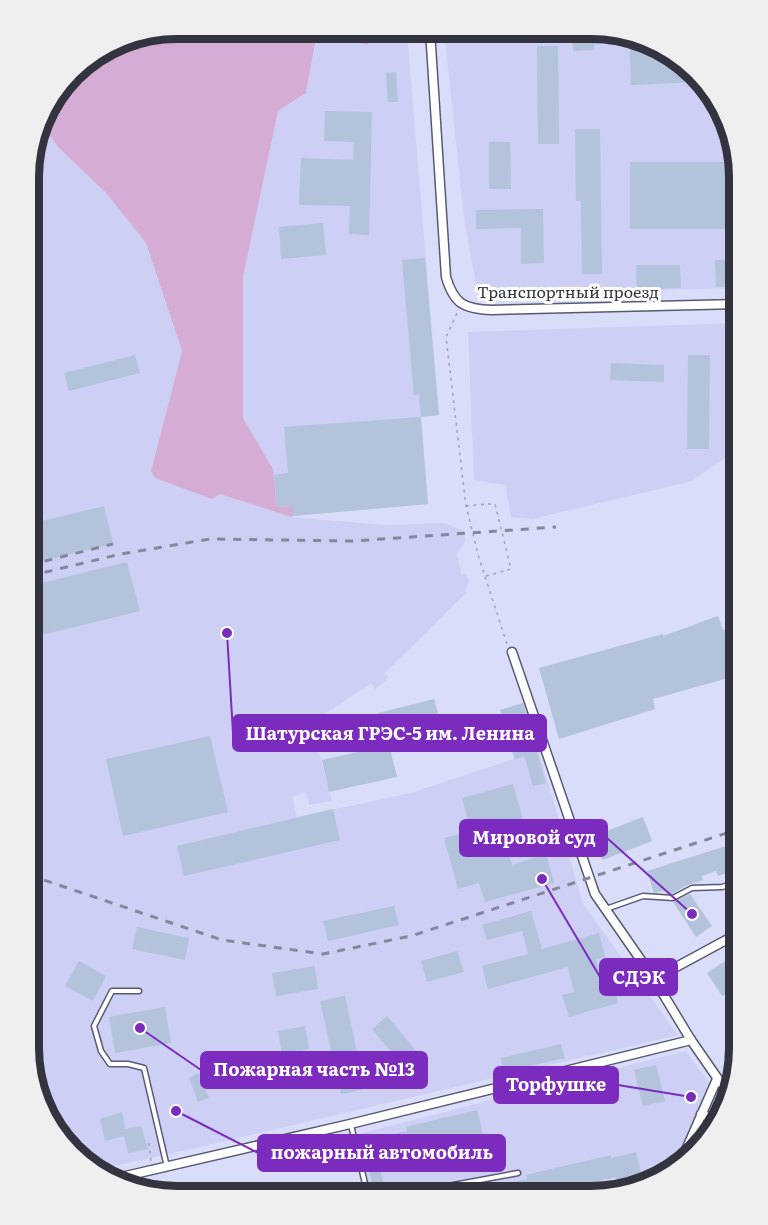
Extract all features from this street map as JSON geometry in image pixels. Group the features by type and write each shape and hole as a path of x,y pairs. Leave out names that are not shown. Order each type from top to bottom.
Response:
{"street":[{"name":"Транспортный проезд","path":"431,39 446,277 451,294 460,304 474,310 729,304"},
{"path":"512,652 588,880 723,1087"},
{"path":"654,979 729,938"},
{"path":"128,1176 691,1040"},
{"path":"687,1147 717,1079"},
{"path":"701,1114 710,1118"}],"lane":[{"path":"605,909 643,896 673,898 692,888 729,885"},
{"path":"139,990 112,991 94,1026 101,1051 110,1064 128,1064 144,1068 167,1168"},
{"path":"350,1124 366,1186"},
{"path":"448,1186 518,1173"}],"path":[{"path":"460,304 446,337 466,506 485,576 507,645 512,652"},
{"path":"466,506 495,504 498,514 511,568 485,576"},
{"path":"148,1143 153,1170"}],"shaded area":[{"path":"168,39 316,39 306,93 278,111 243,277 243,418 273,469 277,507 293,506 293,516 220,494 212,499 155,478 151,471 182,351 146,243 106,193 58,147 47,132 62,100 86,73 108,57 124,50"},
{"path":"316,39 344,39 367,45 375,39 407,39 439,415 421,417 428,504 293,516 277,507 273,469 243,418 243,277 278,111 306,93"},
{"path":"344,39 371,39 367,45"},
{"path":"445,39 591,39 627,44 660,57 689,79 711,108 722,133 728,159 729,177 729,288 478,295 464,218"},
{"path":"47,132 58,147 106,193 146,243 182,351 152,471 155,478 219,494 291,517 386,525 444,523 464,531 465,541 457,554 461,574 465,574 469,580 465,594 385,673 388,678 375,689 371,683 311,723 332,801 309,805 306,792 292,797 297,817 411,793 514,759 500,710 525,703 583,904 678,1035 107,1168 79,1146 57,1117 44,1084 40,1066 39,177 40,159"},
{"path":"729,323 729,455 692,481 533,519 511,517 505,485 474,480 468,332"},
{"path":"686,1051 709,1083 680,1153 652,1172 609,1185 362,1186 350,1136"}],"building":[{"path":"572,39 594,39 594,50 573,51"},
{"path":"629,45 660,57 692,82 631,85"},
{"path":"537,46 558,46 559,144 538,144"},
{"path":"396,72 398,102 388,102 386,73"},
{"path":"325,111 372,112 369,235 349,234 350,206 299,205 301,158 353,160 354,142 324,141"},
{"path":"575,129 600,129 602,274 582,274 581,201 576,201"},
{"path":"489,142 510,142 511,189 489,189"},
{"path":"630,162 728,162 729,229 630,229"},
{"path":"543,209 544,263 521,264 521,228 476,229 476,210"},
{"path":"323,223 326,255 281,259 279,227"},
{"path":"425,258 439,415 421,417 419,395 414,395 402,260"},
{"path":"729,259 729,286 716,287 715,260"},
{"path":"636,265 680,265 681,288 637,289"},
{"path":"135,355 140,373 69,391 64,373"},
{"path":"688,355 710,355 709,449 687,449"},
{"path":"611,363 664,365 664,382 610,380"},
{"path":"421,417 428,504 293,516 293,506 277,507 274,475 288,473 284,427"},
{"path":"104,506 113,544 39,562 39,522"},
{"path":"127,562 140,611 39,636 39,584"},
{"path":"718,616 723,630 729,628 729,678 653,699 655,709 559,739 539,668 663,634 663,636"},
{"path":"434,699 439,717 382,731 378,713"},
{"path":"523,703 539,752 537,753 546,783 533,786 524,756 515,759 500,710"},
{"path":"210,736 228,812 123,836 106,759"},
{"path":"389,745 397,777 329,792 322,760"},
{"path":"513,784 523,820 501,826 512,865 546,854 554,883 485,902 479,883 458,889 444,838 471,831 462,798"},
{"path":"333,809 340,840 184,876 177,846"},
{"path":"643,817 652,841 603,860 594,836"},
{"path":"729,845 729,872 718,876 716,871 702,876 703,880 685,886 672,894 669,894 667,890 654,893 647,871"},
{"path":"690,894 712,926 696,937 673,902"},
{"path":"394,906 399,925 328,941 323,921"},
{"path":"531,911 542,949 599,933 605,957 596,959 604,986 613,984 618,1003 569,1017 562,995 574,992 568,967 488,989 482,966 528,954 522,931 487,940 482,925"},
{"path":"137,927 189,938 185,960 132,949"},
{"path":"457,951 464,972 427,982 421,961"},
{"path":"729,959 729,992 722,996 707,973"},
{"path":"79,961 106,976 93,1001 65,986"},
{"path":"315,966 318,989 276,996 272,973"},
{"path":"345,996 365,1089 341,1094 320,1001"},
{"path":"165,1007 171,1043 115,1053 109,1017"},
{"path":"387,1016 428,1065 413,1078 372,1029"},
{"path":"305,1026 309,1049 282,1055 278,1031"},
{"path":"561,1044 565,1058 504,1072 501,1058"},
{"path":"656,1065 665,1101 643,1106 634,1070"},
{"path":"199,1073 209,1098 198,1102 189,1078"},
{"path":"477,1110 483,1134 378,1160 384,1184 373,1186 362,1142 407,1131 406,1127"},
{"path":"122,1112 125,1129 141,1126 148,1149 128,1153 124,1136 105,1141 100,1119"},
{"path":"636,1152 642,1176 617,1183 616,1177 576,1186 496,1186 527,1179 526,1175 611,1155 611,1158"}],"railway":[{"path":"39,574 121,554 210,539 353,541 556,527"},
{"path":"39,562 113,544"},
{"path":"39,878 222,940 323,954 411,936 729,832"}],"place":[{"name":"Шатурская ГРЭС-5 им. Ленина","path":"227,633"},
{"name":"СДЭК","path":"542,879"},
{"name":"Мировой суд","path":"692,914"},
{"name":"Пожарная часть №13","path":"140,1028"},
{"name":"Торфушке","path":"691,1097"},
{"name":"пожарный автомобиль","path":"176,1111"}]}
